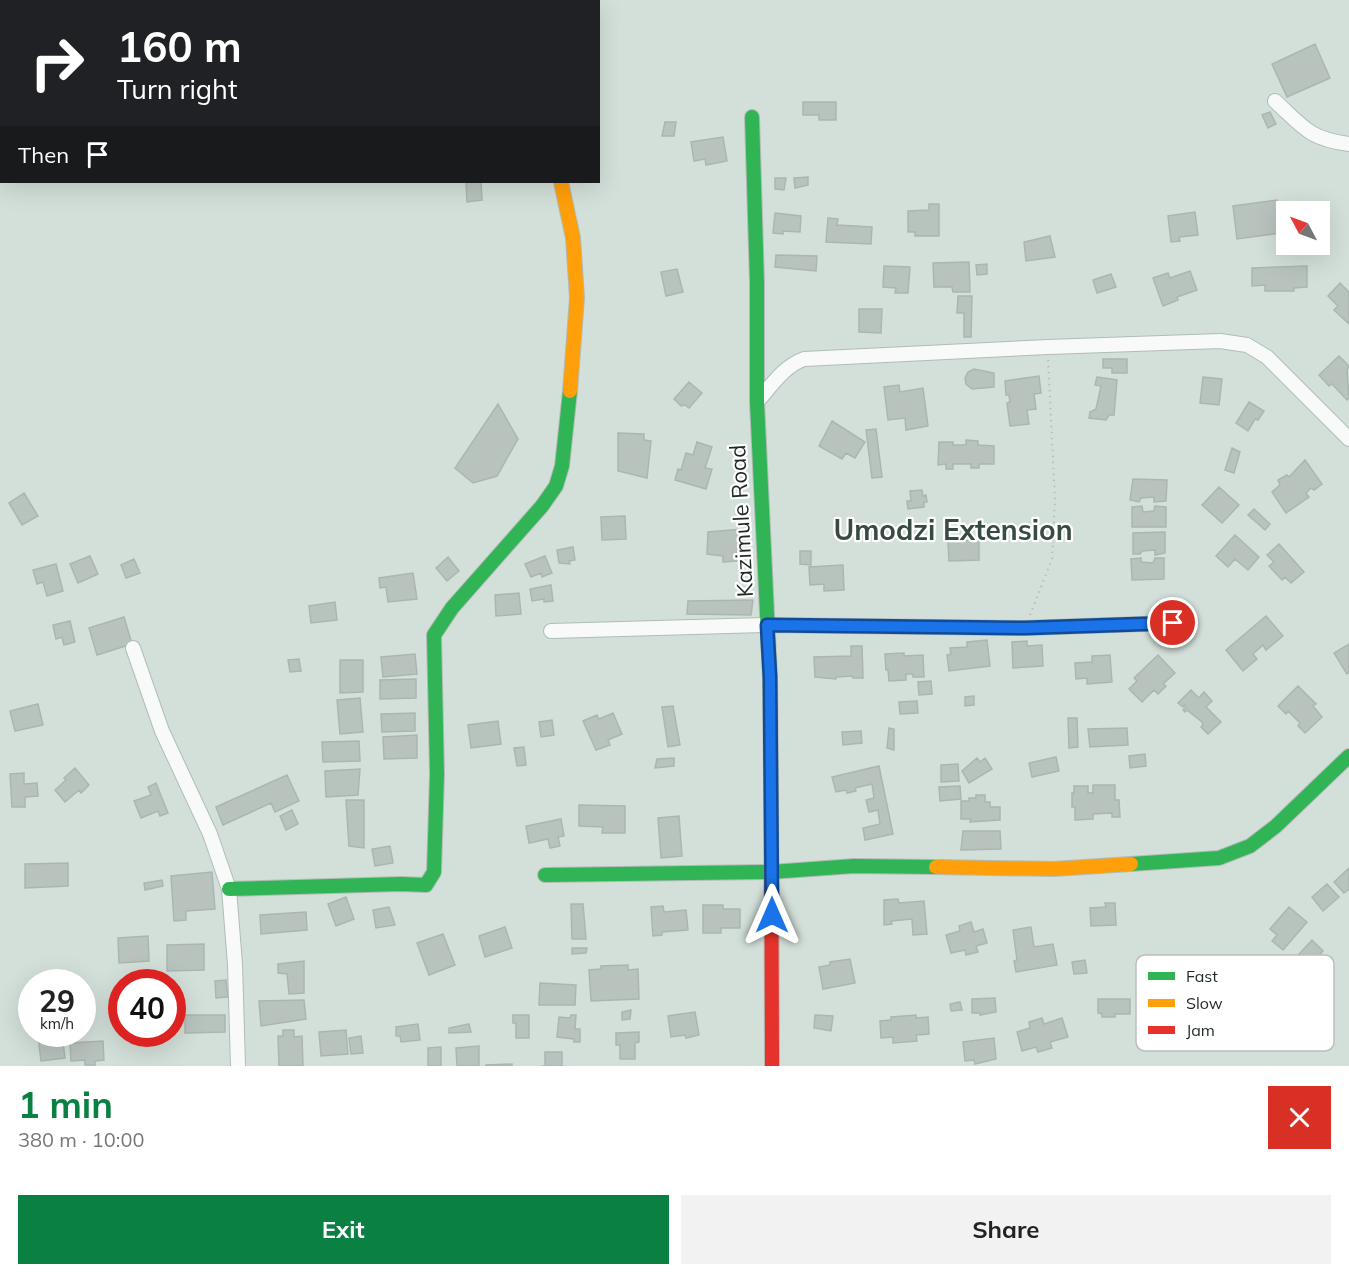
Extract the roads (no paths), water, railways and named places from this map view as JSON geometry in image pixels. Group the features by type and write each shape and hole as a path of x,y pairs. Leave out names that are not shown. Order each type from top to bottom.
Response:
{"street":[{"path":"1275,101 1310,134 1324,140 1349,144"},
{"name":"Kazimule Road","path":"752,117 757,283 757,402 770,677 772,1066"},
{"path":"229,889 426,885 434,872 437,774 433,644 436,628 483,571 542,506 556,486 562,466 574,359 577,298 573,238 561,183"},
{"path":"757,402 784,371 804,359 1220,341 1247,345 1267,357 1349,439"},
{"path":"551,631 767,625 1025,628 1173,623"},
{"path":"133,648 162,731 210,834 229,889 235,964 238,1066"},
{"path":"545,875 771,872 854,866 1053,869 1219,858 1250,846 1276,826 1349,756"}],"district":[{"name":"Umodzi Extension","path":"953,529"}]}
